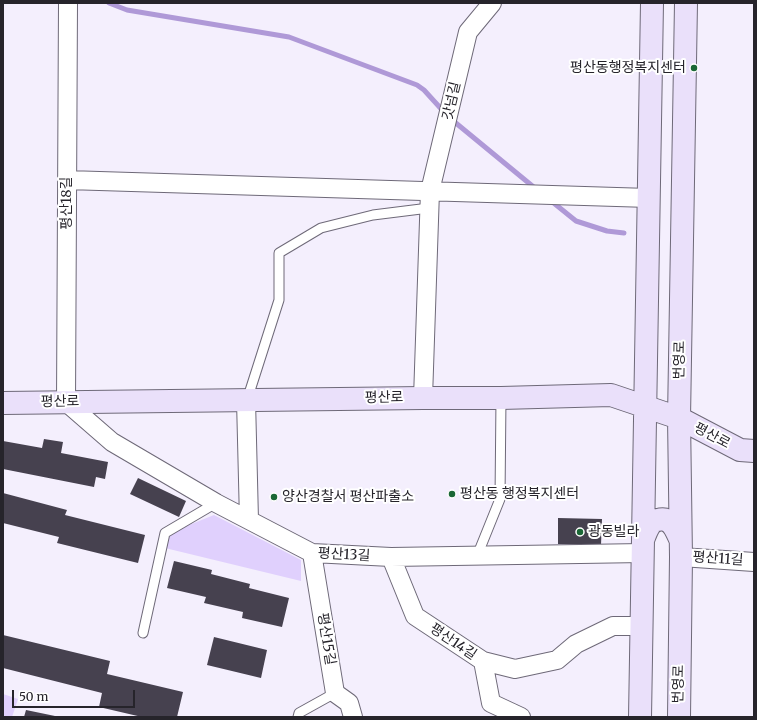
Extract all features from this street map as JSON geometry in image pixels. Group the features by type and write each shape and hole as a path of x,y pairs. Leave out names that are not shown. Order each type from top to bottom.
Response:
{"main road":[{"path":"640,717 652,3"},
{"name":"번영로","path":"679,717 681,548 679,418 686,3"},
{"name":"평산로","path":"3,403 500,398 611,395 679,418 740,450 754,451"},
{"path":"643,546 650,525 654,521 662,519 672,523 681,548"}],"street":[{"name":"평산18길","path":"66,402 68,3"},
{"name":"갓넘길","path":"424,398 430,200 445,128 468,32 492,3"},
{"path":"67,180 430,200 523,195 649,198"},
{"path":"246,400 249,520"},
{"name":"평산13길","path":"66,402 112,442 216,503 312,554 477,556 643,546"},
{"name":"평산11길","path":"681,548 754,562"},
{"name":"평산15길","path":"312,554 335,693"},
{"name":"평산14길","path":"391,556 414,616 482,661 491,703 521,717"},
{"path":"482,661 515,669 557,660 576,644 613,626 641,626"},
{"path":"335,693 349,703 353,717"}],"lane":[{"path":"246,400 279,300 279,253 321,228 430,200"},
{"path":"477,556 500,499 500,398"},
{"path":"143,633 165,533 216,503"},
{"path":"298,717 299,713 335,693"}],"shaded area":[{"path":"214,515 301,560 301,581 165,548 169,533"},
{"path":"3,694 18,699 12,717 3,717"}],"building":[{"path":"44,439 63,442 61,453 108,462 105,479 96,477 94,487 3,469 3,441 42,448"},
{"path":"138,478 186,501 179,517 130,494"},
{"path":"3,493 67,510 65,515 145,535 138,563 57,543 59,537 3,523"},
{"name":"광동빌라","path":"558,518 602,519 601,545 558,544"},
{"path":"174,561 212,570 211,574 250,584 249,588 289,598 282,627 242,618 243,612 204,603 206,597 167,588"},
{"path":"3,635 110,661 107,674 183,692 177,717 142,717 99,707 102,693 3,668"},
{"path":"214,637 267,650 261,678 207,665"},
{"path":"26,710 55,716 24,717"}],"waterway":[{"path":"109,3 127,10 289,37 417,85 424,90 444,112"},
{"path":"451,119 536,189"},
{"path":"550,200 576,221 607,231 624,233"}],"place":[{"name":"평산동행정복지센터","path":"694,68"},
{"name":"평산동 행정복지센터","path":"452,494"},
{"name":"양산경찰서 평산파출소","path":"274,497"},
{"name":"광동빌라","path":"580,532"}]}
